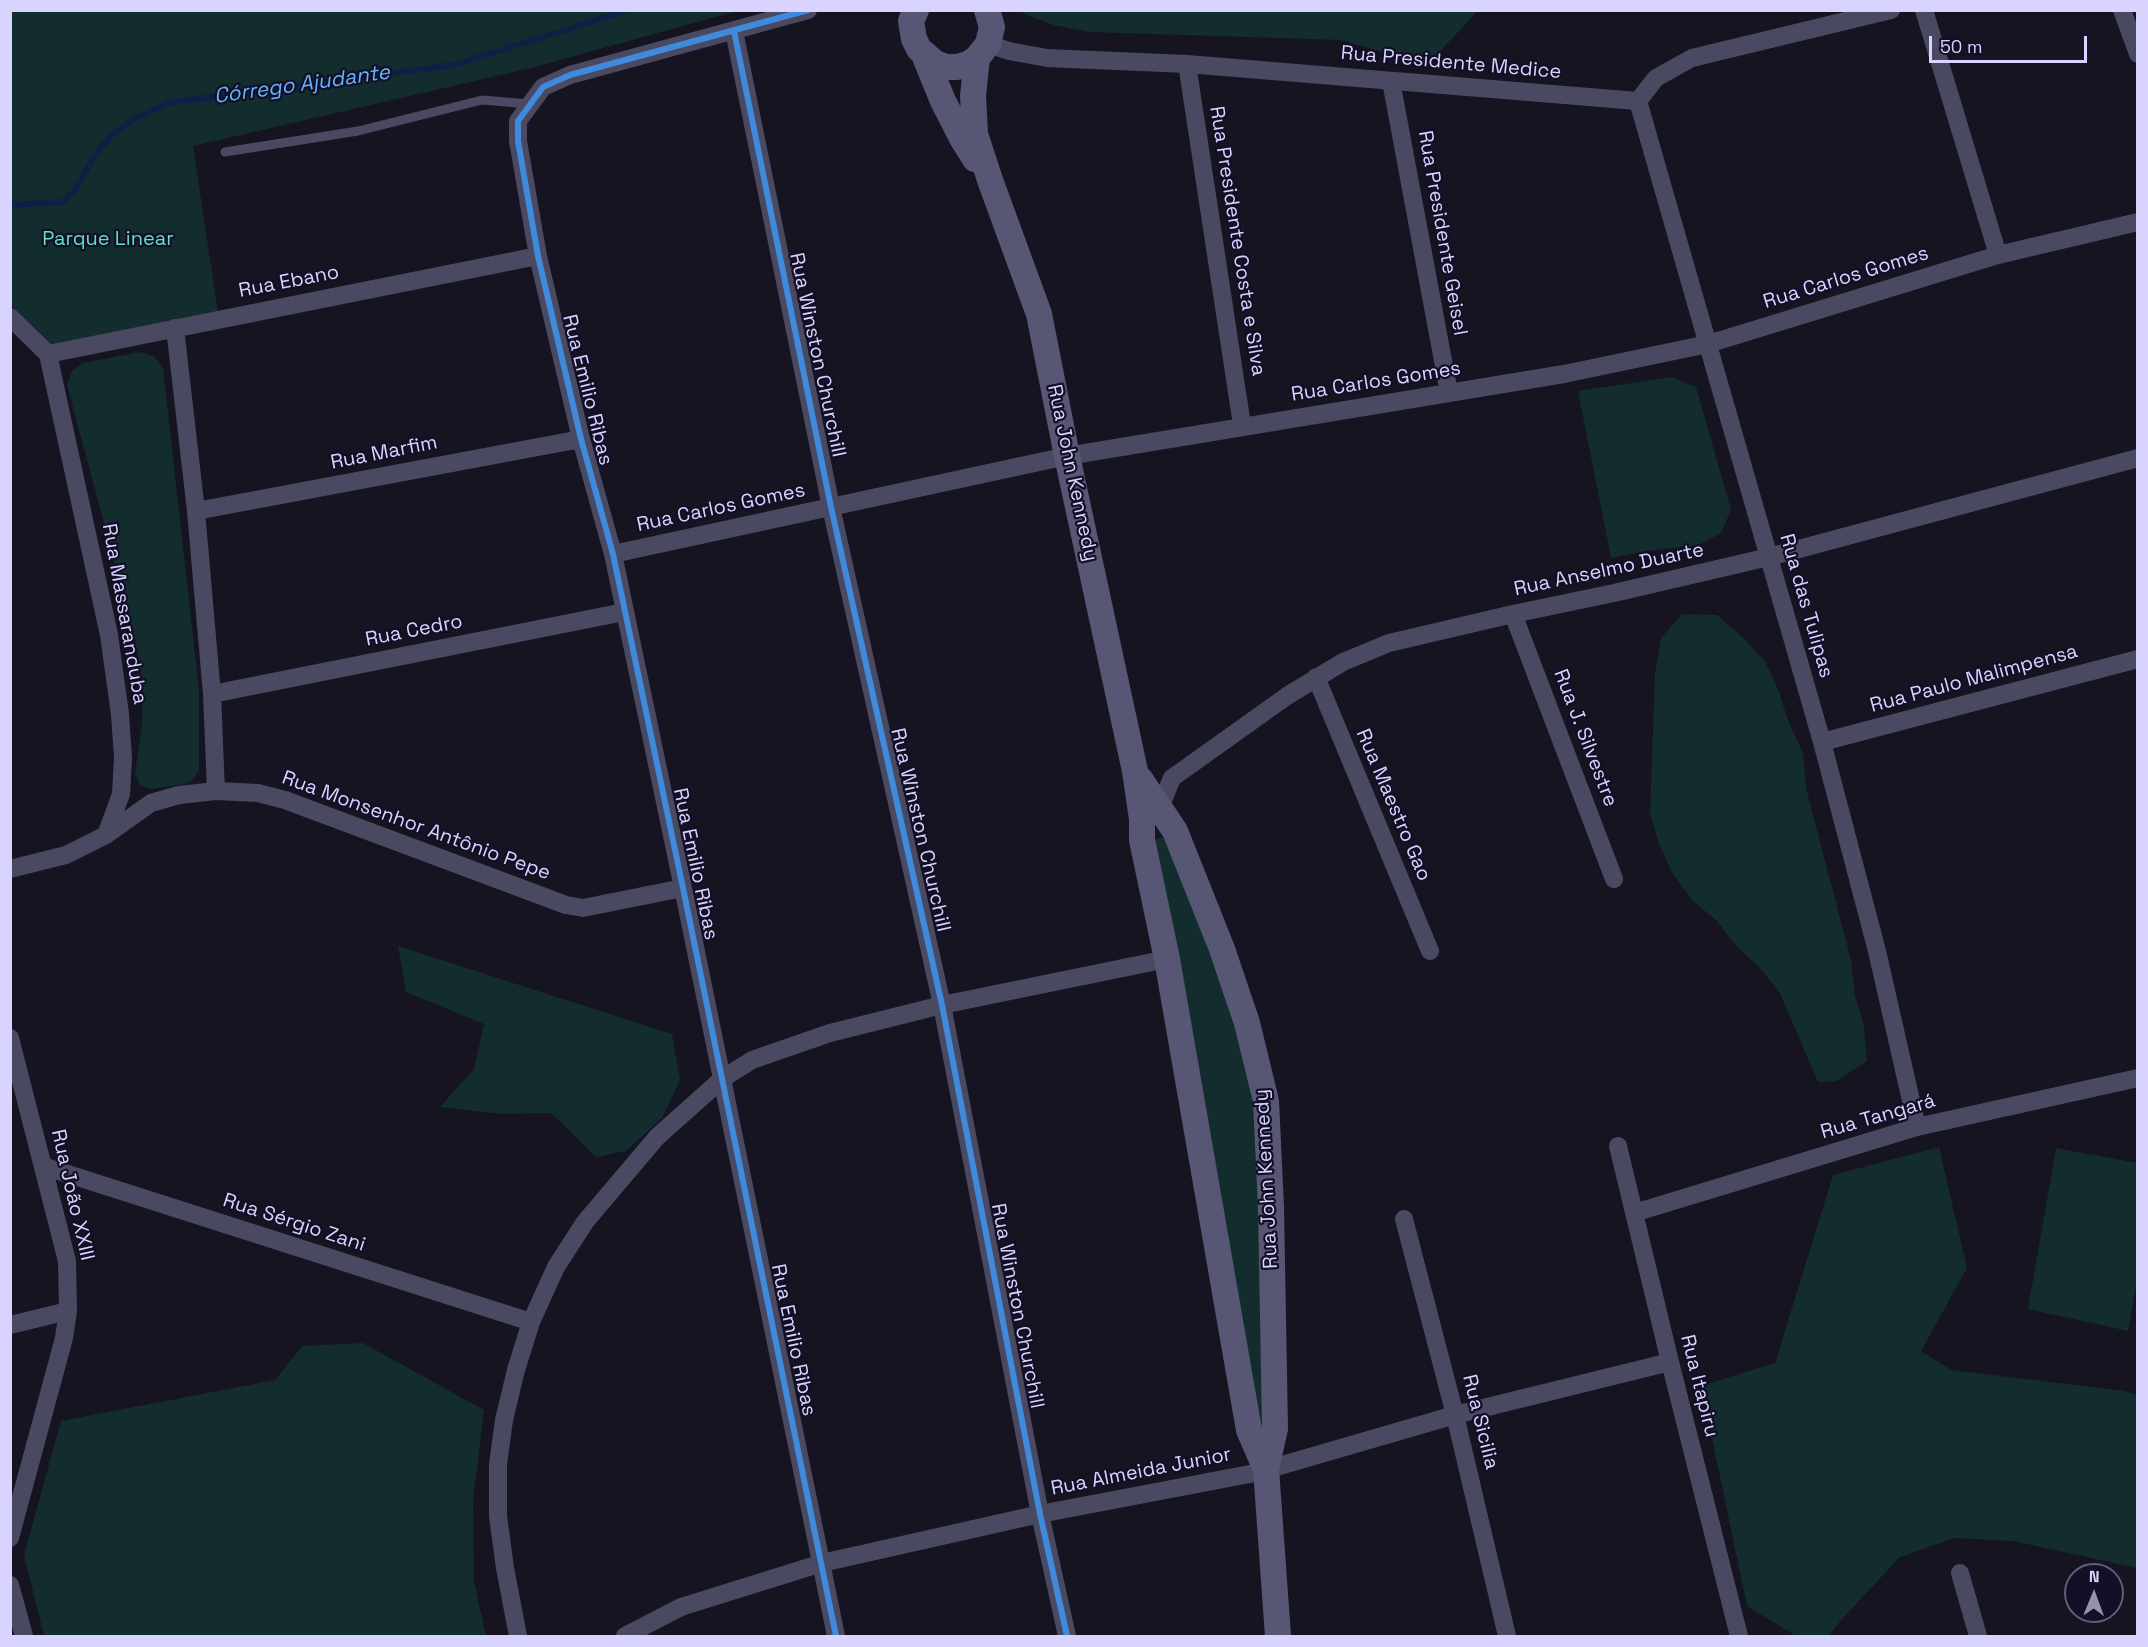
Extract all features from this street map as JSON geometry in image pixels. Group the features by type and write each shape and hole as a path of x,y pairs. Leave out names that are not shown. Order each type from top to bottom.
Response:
{"street":[{"path":"529,104 543,87 570,75 808,10"},
{"name":"Rua John Kennedy","path":"987,10 992,36 983,51 973,96 975,134 1039,314 1135,771 1150,814 1142,840 1167,959 1249,1430 1266,1469"},
{"path":"1638,101 1656,78 1692,58 1891,10"},
{"path":"1924,10 1998,255"},
{"path":"2122,10 2138,54"},
{"name":"Rua John Kennedy","path":"911,14 914,39 925,57 943,100 963,140 990,180"},
{"name":"Rua Winston Churchill","path":"734,31 831,507 942,1005 1040,1514 1067,1636"},
{"path":"925,57 946,67 968,64 983,51"},
{"name":"Rua Presidente Medice","path":"983,51 1009,51 1047,58 1187,64 1638,101"},
{"name":"Rua Presidente Costa e Silva","path":"1187,64 1242,425"},
{"name":"Rua Presidente Geisel","path":"1391,81 1449,393"},
{"name":"Rua das Tulipas","path":"1638,101 1822,742 1877,951 1917,1128"},
{"name":"Rua Emilio Ribas","path":"529,104 518,121 518,141 538,256 580,439 613,554 836,1636"},
{"name":"Rua Carlos Gomes","path":"613,554 1067,456 1242,425 1564,374 1708,344 1998,255 2138,222"},
{"name":"Rua Ebano","path":"48,354 538,256"},
{"path":"10,317 48,354"},
{"path":"175,328 196,511 212,694 216,791"},
{"name":"Rua Massaranduba","path":"48,354 109,635 120,714 123,758 121,794 106,835"},
{"name":"Rua Marfim","path":"196,511 580,439"},
{"name":"Rua Anselmo Duarte","path":"1150,814 1172,778 1316,677 1343,662 1389,643 1769,557 2138,458"},
{"name":"Rua Cedro","path":"212,694 624,612"},
{"name":"Rua J. Silvestre","path":"1513,614 1614,879"},
{"name":"Rua Paulo Malimpensa","path":"1822,742 2138,659"},
{"name":"Rua Maestro Gao","path":"1316,677 1430,951"},
{"name":"Rua Monsenhor Antônio Pepe","path":"106,835 151,803 178,795 216,791 258,793 285,800 566,905 583,908 683,888"},
{"name":"Rua John Kennedy","path":"1150,814 1175,831 1222,949 1247,1023 1266,1101 1271,1207 1275,1429 1266,1469 1278,1636"},
{"path":"10,869 66,855 106,835"},
{"path":"518,1636 504,1568 498,1516 498,1464 504,1420 516,1370 531,1322 556,1266 585,1222 657,1137 722,1079 752,1060 830,1033 942,1005 1167,959"},
{"name":"Rua João XXIII","path":"10,1038 68,1262 68,1311 64,1338 10,1538"},
{"name":"Rua Tangará","path":"1634,1213 1917,1128 2138,1078"},
{"name":"Rua Itapiru","path":"1618,1146 1739,1636"},
{"name":"Rua Sérgio Zani","path":"43,1166 531,1322"},
{"name":"Rua Sicilia","path":"1404,1219 1455,1415 1507,1636"},
{"path":"10,1324 68,1311"},
{"name":"Rua Almeida Junior","path":"625,1636 681,1607 822,1563 1040,1514 1266,1469 1455,1415 1670,1362"},
{"path":"1960,1573 1978,1636"},
{"path":"10,1585 24,1636"}],"lane":[{"path":"225,152 358,131 482,100 529,104"}],"green space":[{"name":"Parque Linear","path":"11,11 737,11 531,68 193,146 219,319 48,354 11,304"},
{"path":"1021,11 1478,11 1427,65 1341,40 1089,32 1054,25"},
{"path":"140,352 154,356 163,368 199,690 199,771 191,781 185,784 150,789 141,786 135,774 142,723 143,685 135,639 67,385 72,371 83,363"},
{"path":"1672,377 1696,387 1731,510 1721,533 1699,545 1646,551 1611,558 1578,391"},
{"path":"1682,614 1717,615 1765,661 1803,753 1806,788 1851,960 1855,996 1864,1026 1867,1061 1837,1081 1818,1082 1780,993 1760,968 1736,946 1717,921 1692,900 1673,874 1659,844 1650,813 1655,673 1661,638"},
{"path":"1161,837 1166,838 1240,1031 1258,1105 1263,1427 1261,1427 1155,840"},
{"path":"398,946 672,1034 680,1080 662,1118 626,1151 596,1157 551,1113 502,1114 440,1107 474,1069 484,1024 406,992"},
{"path":"1939,1147 1967,1268 1921,1351 1951,1370 2125,1391 2137,1395 2137,1568 2124,1565 2124,1563 2114,1563 2013,1541 1955,1538 1900,1557 1829,1636 1796,1636 1747,1606 1701,1386 1775,1363 1833,1175"},
{"path":"2056,1148 2137,1163 2137,1281 2128,1331 2028,1309"},
{"path":"363,1343 484,1410 473,1501 474,1582 486,1636 44,1636 24,1555 61,1421 275,1380 302,1346"}],"waterway":[{"name":"Córrego Ajudante","path":"10,205 63,202 76,189 95,155 112,134 133,120 168,103 454,65 628,10"}],"cycle path":[{"path":"808,10 570,75 543,87 518,121 518,141 538,256 581,439 613,554 836,1636"},
{"path":"734,31 831,507 942,1005 1040,1514 1067,1636"}]}
